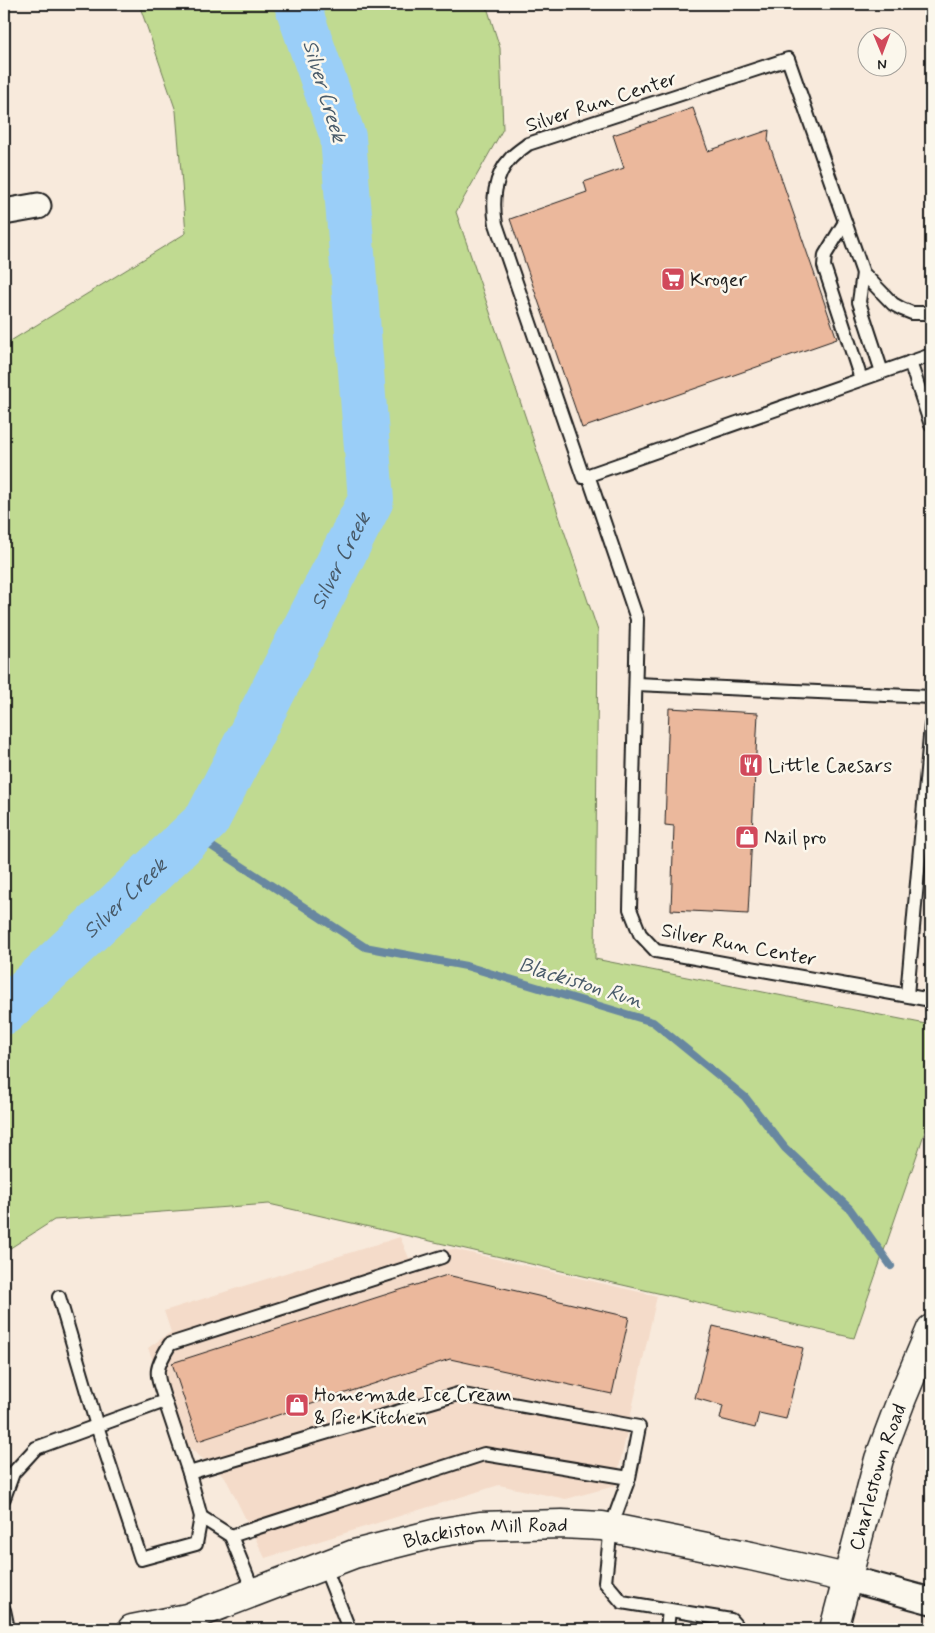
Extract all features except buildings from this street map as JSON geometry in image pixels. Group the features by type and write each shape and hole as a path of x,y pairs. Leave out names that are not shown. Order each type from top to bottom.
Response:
{"main road":[{"name":"Charlestown Road","path":"834,1629 879,1459 931,1329"},
{"name":"Blackiston Mill Road","path":"132,1629 187,1618 354,1554 395,1542 480,1526 562,1524 611,1528 751,1556 846,1578"}],"street":[{"path":"4,212 38,206"},
{"path":"846,1578 931,1601"}],"lane":[{"name":"Silver Run Center","path":"931,313 912,313 893,304 863,273 788,59 528,144 508,160 496,183 493,209 496,224 637,619 630,909 640,934 656,951 931,1000"},
{"path":"845,222 825,255 824,266 861,379"},
{"name":"Silver Run Center","path":"863,273 859,302 882,372"},
{"path":"586,476 931,355"},
{"path":"910,362 927,397 931,424"},
{"path":"636,684 931,697"},
{"path":"907,995 931,725"},
{"path":"59,1297 97,1426 141,1559 196,1544 201,1517 189,1472 156,1372 160,1359 170,1344 442,1257"},
{"path":"189,1472 458,1394 639,1427 629,1478 611,1528 605,1582 622,1602 731,1620 739,1629"},
{"path":"4,1498 13,1473 36,1448 165,1401"},
{"path":"231,1536 484,1454 629,1478"},
{"path":"201,1517 231,1536 254,1592"},
{"path":"324,1565 349,1629"},
{"path":"4,1610 8,1629"},
{"path":"667,1629 669,1610"}],"shaded area":[{"path":"400,1237 409,1258 453,1249 657,1296 615,1486 566,1499 499,1485 265,1558 225,1477 186,1445 148,1348 171,1332 164,1311"}],"green space":[{"path":"139,4 486,4 500,48 503,129 456,212 598,631 595,959 931,1025 931,1114 854,1338 269,1204 54,1220 4,1252 4,345 186,233 176,111"}],"waterway":[{"name":"Silver Creek","path":"4,1012 207,820 371,500 343,137 297,4"},
{"name":"Blackiston Run","path":"193,834 365,947 466,966 653,1022 745,1097 785,1148 850,1209 891,1266"}],"place":[{"name":"Kroger","path":"673,279"},
{"name":"Little Caesars","path":"751,765"},
{"name":"Nail pro","path":"747,837"},
{"name":"Homemade Ice Cream & Pie Kitchen","path":"297,1405"}]}
